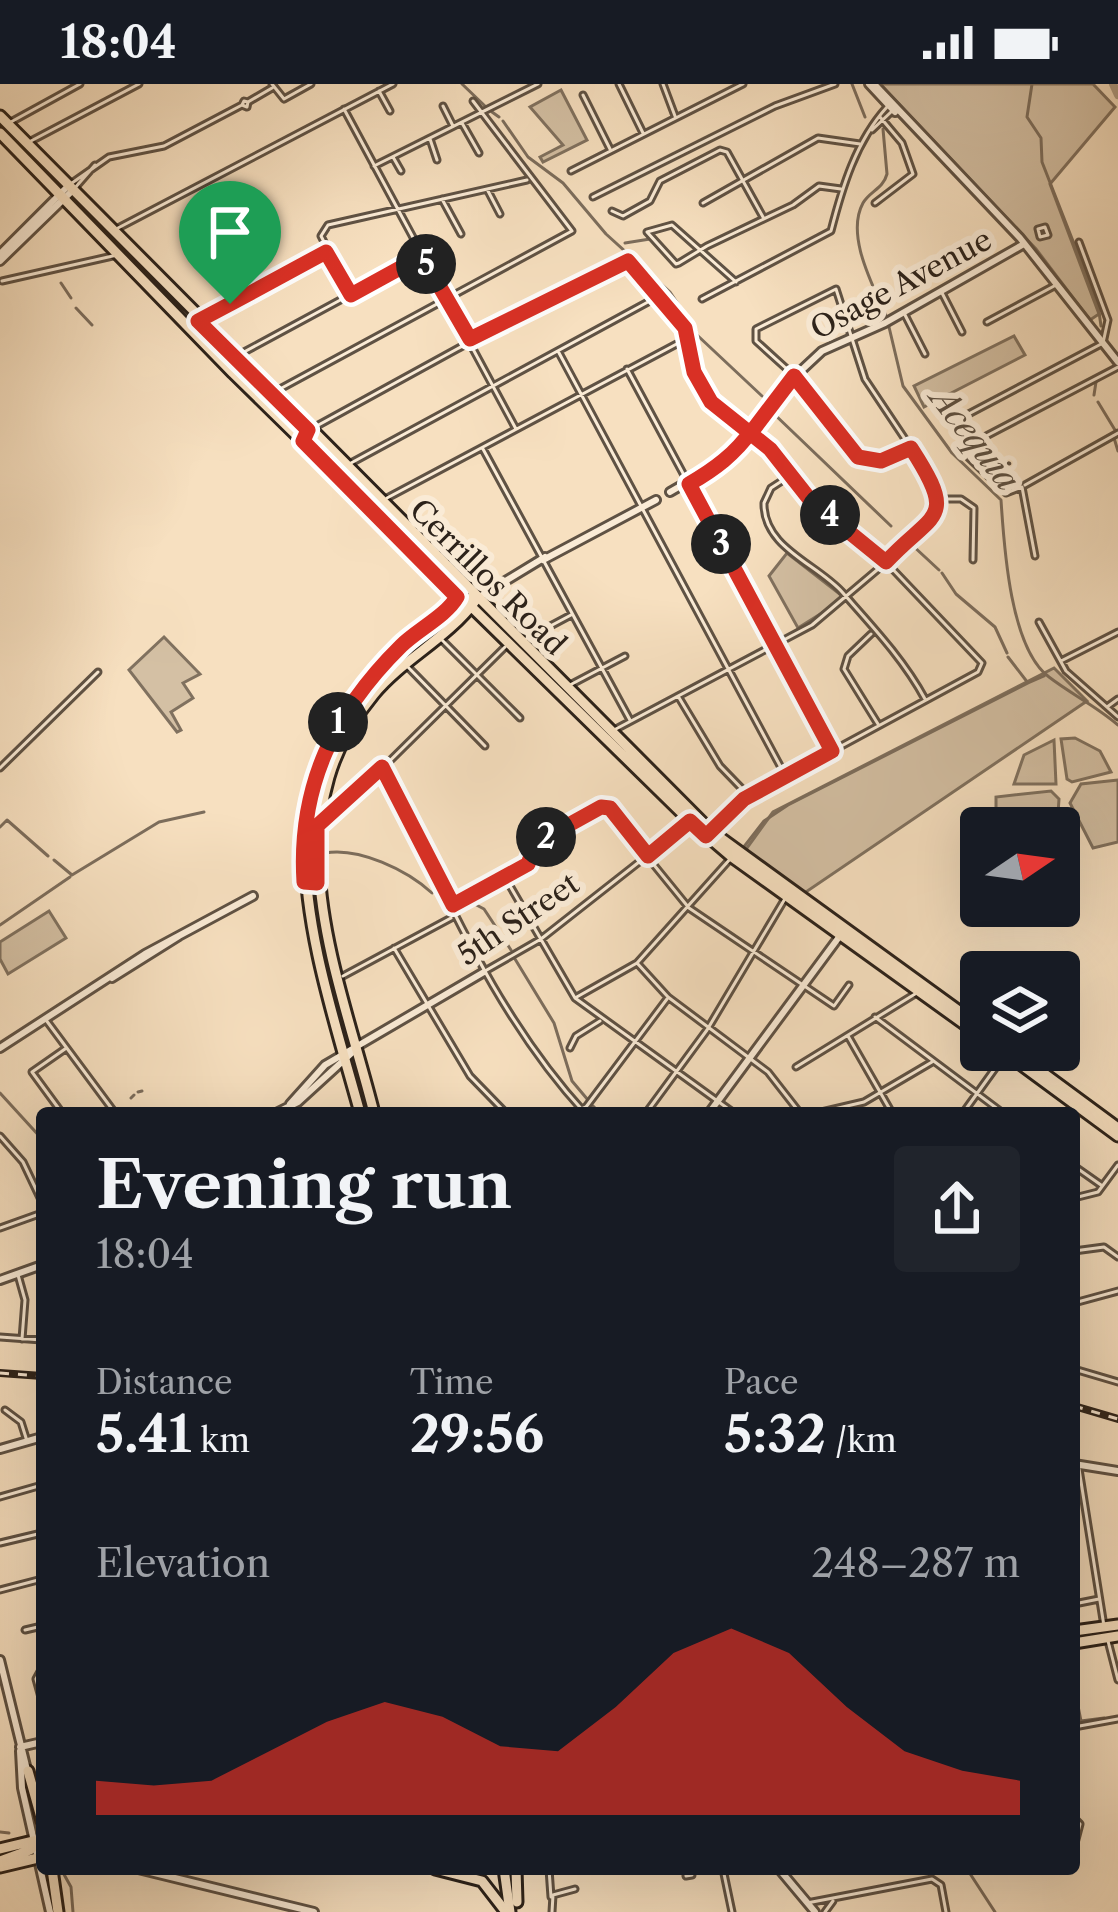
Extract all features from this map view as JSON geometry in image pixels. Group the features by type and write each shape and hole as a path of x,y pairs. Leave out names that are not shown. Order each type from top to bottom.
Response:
{"main road":[{"name":"Cerrillos Road","path":"1,124 27,144 172,311 339,469 426,563 473,600"},
{"name":"Cerrillos Road","path":"1,124 67,192 113,230 271,393 303,436"},
{"path":"119,255 150,273"},
{"path":"172,311 178,310 218,341"},
{"path":"186,325 227,358 235,357"},
{"name":"Cerrillos Road","path":"377,510 413,543 418,540 708,834 960,1015"},
{"path":"358,1107 299,885 304,826 313,780 340,719 394,653 457,600 426,563"},
{"path":"394,653 473,600"},
{"path":"361,710 473,600"},
{"path":"404,664 403,652 425,629"},
{"path":"331,768 369,691 395,661 394,653"},
{"path":"350,729 347,719 367,681"},
{"path":"340,719 317,826 317,883 372,1107"},
{"path":"331,768 326,761 332,733"},
{"path":"314,938 330,974 338,978"},
{"path":"325,981 335,987 348,1017"},
{"path":"1034,1071 1118,1132"},
{"path":"1080,1641 1110,1633 1118,1625"},
{"path":"1080,1631 1110,1633"},
{"path":"28,1771 36,1800"},
{"path":"0,1849 36,1846"},
{"path":"0,1864 36,1848"},
{"path":"51,1875 55,1912"},
{"path":"462,1875 482,1881 513,1910"},
{"path":"511,1875 513,1910"}],"street":[{"path":"1,124 80,84"},
{"path":"27,144 139,84"},
{"path":"0,258 96,164 164,146 273,86 284,99 311,84"},
{"path":"113,230 393,84"},
{"path":"374,166 538,84"},
{"path":"619,84 644,134"},
{"path":"663,84 676,118"},
{"path":"571,171 743,84"},
{"path":"593,197 775,106 835,84"},
{"path":"872,84 1024,244 1118,365 967,446"},
{"path":"379,91 390,111"},
{"path":"584,94 611,151"},
{"path":"271,393 572,231 473,101"},
{"path":"443,106 454,128"},
{"path":"702,299 831,231 841,189 868,132 892,107"},
{"path":"344,109 516,429"},
{"path":"875,203 913,174 902,143 881,118"},
{"path":"462,123 479,153"},
{"path":"704,203 818,138 862,145"},
{"path":"430,139 437,160"},
{"path":"612,211 623,216 650,201 660,181 720,150 727,152 764,219"},
{"path":"393,156 401,171"},
{"path":"351,295 326,252 321,236 328,225 529,180"},
{"path":"736,283 696,252 672,225 647,232 673,263 696,252 764,219 819,186 841,189"},
{"path":"487,189 500,214"},
{"path":"442,199 461,234"},
{"path":"1024,244 1037,233"},
{"path":"1078,242 1108,320 1103,344"},
{"name":"Osage Avenue","path":"473,600 706,473 750,434 794,376 827,347 888,321 1024,244"},
{"path":"198,321 326,252"},
{"path":"1,281 119,255"},
{"path":"235,357 422,256"},
{"path":"303,436 622,262 634,266 661,295 688,338 704,393 750,434 811,501 886,562 982,666 749,796 708,834"},
{"path":"987,322 1058,284"},
{"path":"608,735 776,644 848,598 929,526 938,500 911,448 866,379 855,334 834,288 758,328 750,336 794,376 858,457 881,461 911,448"},
{"path":"940,289 962,332"},
{"path":"339,469 661,295"},
{"path":"903,311 925,354"},
{"path":"377,510 516,429 688,338"},
{"path":"959,419 1103,344"},
{"path":"558,352 786,776"},
{"path":"627,370 832,751"},
{"path":"949,397 974,464 1006,494 1118,433"},
{"path":"482,448 631,722"},
{"path":"790,476 767,495 766,521 785,547 848,598 901,658 926,701"},
{"path":"1022,487 1035,556"},
{"path":"938,500 964,500 976,511 973,560"},
{"path":"304,826 317,826 515,642 572,614"},
{"path":"1039,622 1060,662 1118,717"},
{"path":"874,632 848,656 844,669 879,725"},
{"path":"1060,662 1118,632"},
{"path":"438,636 520,718"},
{"path":"562,689 625,656"},
{"path":"404,664 485,746"},
{"path":"0,768 98,672"},
{"path":"678,696 720,766 749,796"},
{"path":"1105,708 1118,700"},
{"path":"382,767 453,905 452,917 484,972 541,1063 580,1107"},
{"path":"453,905 528,864 536,843 601,807 610,808 689,908 752,946 834,1006 849,985"},
{"name":"5th Street","path":"285,1107 357,1048 541,938 693,819"},
{"path":"575,998 637,963 734,855"},
{"path":"505,876 575,998 727,1107"},
{"path":"299,885 317,883"},
{"path":"0,1048 146,955 264,893"},
{"path":"650,1107 707,1030 752,946 788,893"},
{"path":"338,978 452,917"},
{"path":"713,1107 843,931"},
{"path":"394,948 473,1080 500,1107"},
{"path":"637,963 668,998 771,1075 795,1107"},
{"path":"796,1067 923,988"},
{"path":"587,1107 668,998"},
{"path":"875,1017 995,1107"},
{"path":"46,1019 111,1107"},
{"path":"570,1048 576,1036 601,1020"},
{"path":"847,1035 888,1107"},
{"path":"58,1107 32,1072 67,1048"},
{"path":"836,1107 880,1093 934,1061"},
{"path":"967,1107 993,1071"},
{"path":"0,1136 23,1162 36,1189"},
{"path":"1080,1195 1102,1186 1118,1165"},
{"path":"1080,1170 1102,1186"},
{"path":"0,1228 36,1215"},
{"path":"1080,1250 1104,1247 1118,1257"},
{"path":"0,1280 36,1266"},
{"path":"18,1273 25,1300 22,1339"},
{"path":"1080,1302 1118,1292"},
{"path":"0,1337 36,1340"},
{"path":"1080,1371 1118,1382"},
{"path":"4,1410 21,1422 27,1441"},
{"path":"0,1449 36,1439"},
{"path":"1080,1465 1118,1471"},
{"path":"1080,1486 1118,1679"},
{"path":"0,1497 36,1488"},
{"path":"0,1544 36,1535"},
{"path":"0,1590 36,1581"},
{"path":"1080,1603 1100,1598"},
{"path":"25,1630 36,1627"},
{"path":"0,1660 36,1826"},
{"path":"1080,1726 1118,1719"},
{"path":"20,1747 36,1743"},
{"path":"20,1747 36,1821"},
{"path":"47,1875 55,1912"},
{"path":"163,1875 314,1912"},
{"path":"549,1875 552,1912"},
{"path":"723,1875 732,1912"},
{"path":"784,1875 815,1912"},
{"path":"807,1903 932,1879 940,1885 946,1912"},
{"path":"551,1898 575,1889"},
{"path":"824,1912 835,1900"}],"shaded area":[{"path":"880,84 1093,84 1115,107 1050,184 1099,314 1090,320 1036,249"},
{"path":"561,90 587,140 543,162 540,157 563,145 530,107"},
{"path":"1014,336 1025,355 924,407 914,386"},
{"path":"787,553 841,595 841,601 798,628 769,576"},
{"path":"164,637 200,674 183,683 193,698 171,712 181,730 177,732 129,670"},
{"path":"1054,668 1087,701 803,894 744,852 773,812"},
{"path":"1075,738 1100,751 1111,772 1072,782 1067,779 1061,739"},
{"path":"1054,740 1056,784 1014,784 1024,755"},
{"path":"1118,780 1118,842 1093,848 1080,823 1080,807 1070,803 1081,784"},
{"path":"1051,791 1059,799 1058,807 996,807 996,797"},
{"path":"49,911 66,938 8,974 0,959 0,942"}],"waterway":[{"path":"462,84 486,107"},
{"path":"852,84 865,117"},
{"path":"1032,84 1027,117 1041,138 1042,162 1098,305 1101,326"},
{"path":"1113,84 1118,95"},
{"path":"492,112 499,117"},
{"path":"503,121 528,157 563,183 606,234 670,292 696,331"},
{"name":"Acequia","path":"883,129 887,174 863,203 857,230 863,261 886,316"},
{"path":"625,243 650,239"},
{"path":"61,283 71,298"},
{"path":"76,308 92,325"},
{"name":"Acequia","path":"889,327 903,386 952,453 1001,500 1012,595 1025,644 1049,677 1118,725"},
{"path":"697,335 762,396"},
{"path":"1094,395 1096,382"},
{"path":"1098,402 1115,430"},
{"path":"772,412 891,526"},
{"path":"1114,438 1118,451"},
{"path":"911,544 939,570"},
{"path":"942,573 956,594 995,627 1007,653"},
{"path":"1008,657 1028,683 1044,676"},
{"path":"743,848 764,821 788,805 1028,683"},
{"path":"54,860 72,875 159,822 204,812"},
{"path":"0,827 7,820 48,856"},
{"path":"325,853 353,853 382,862 432,893"},
{"path":"0,925 70,877"},
{"path":"469,901 484,909 511,950"},
{"path":"515,959 554,1023 572,1081 588,1100"},
{"path":"138,1092 142,1091"},
{"path":"0,1093 36,1132"},
{"path":"131,1098 134,1095"},
{"path":"1080,1716 1081,1721 1104,1718"},
{"path":"0,1832 9,1833"},
{"path":"64,1875 71,1887 73,1912"},
{"path":"971,1875 995,1912"}],"railway":[{"path":"0,1373 36,1376"},
{"path":"1080,1408 1118,1419"}],"route":[{"path":"230,304 198,321 308,430 303,441 457,597 376,670 332,733 309,795 304,882 317,883 317,826 330,820 382,767 453,905 528,864 536,843 601,807 610,808 648,856 690,821 706,836 744,799 832,751 689,484 733,454 748,437 750,434 752,430 794,376 858,457 881,461 911,448 934,488 938,507 929,526 886,562 811,501 770,449 759,440 750,434 725,415 711,402 694,372 685,328 628,261 470,339 422,256 351,295 326,252 230,304"}]}
